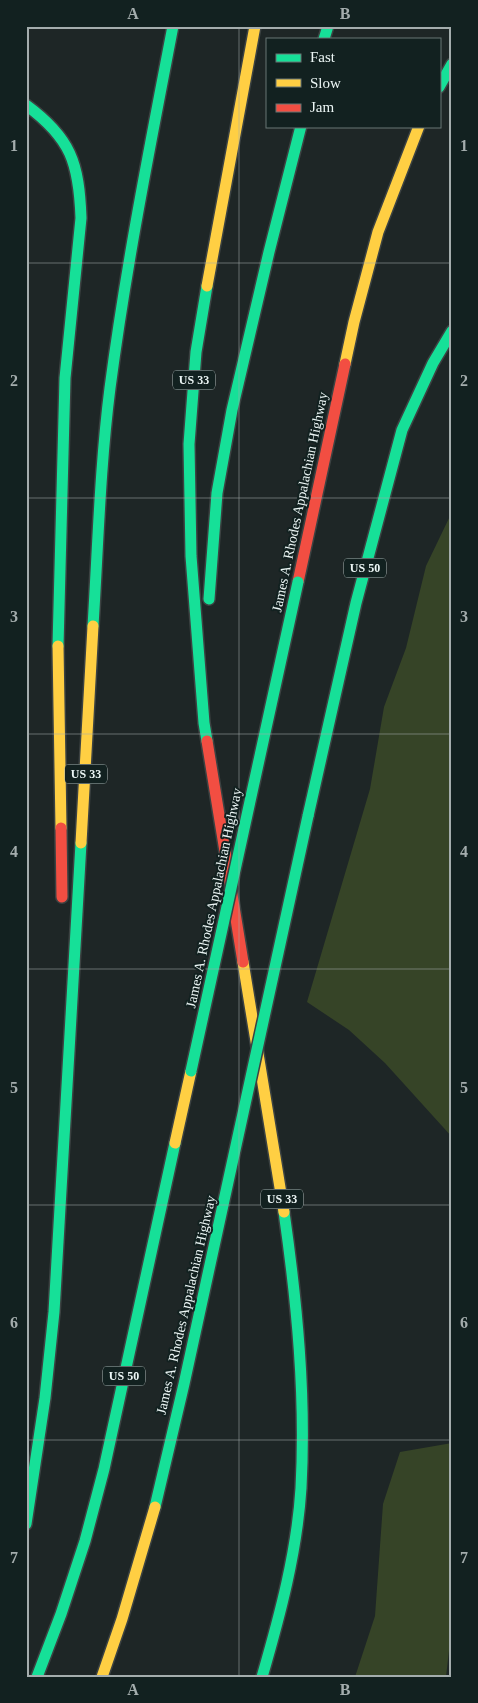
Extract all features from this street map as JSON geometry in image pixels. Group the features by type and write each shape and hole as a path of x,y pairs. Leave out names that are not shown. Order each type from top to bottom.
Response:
{"highway":[{"name":"US 33","path":"256,26 196,352 189,444 191,556 204,723 284,1212 296,1306 303,1397 301,1489 292,1552 278,1621 262,1677"},
{"path":"324,38 328,26"},
{"name":"US 33","path":"26,1524 45,1398 54,1312 102,487 110,388 143,186 173,27"},
{"path":"440,85 452,64"},
{"path":"26,105 57,129 66,143 72,155 81,201 81,218 65,378 58,666 62,911"},
{"path":"209,607 210,569 217,493 232,410 300,128"},
{"name":"James A. Rhodes Appalachian Highway","path":"37,1677 79,1559 104,1469 354,322 376,238 419,128"},
{"name":"James A. Rhodes Appalachian Highway","path":"102,1677 118,1634 145,1548 161,1483 356,603 402,430 433,363 452,331"},
{"path":"204,723 208,627"},
{"path":"63,951 66,1118"}],"green space":[{"path":"452,512 452,1137 385,1063 349,1030 307,1002 370,789 384,707 406,648 426,566"},
{"path":"452,1443 452,1624 446,1677 355,1677 375,1616 383,1504 400,1452"}],"traffic: fast":[{"path":"93,626 102,476 116,342 147,161 173,26"},
{"path":"324,38 328,26"},
{"path":"440,85 452,64"},
{"path":"26,105 53,129 70,153 75,167 80,199 81,218 65,378 58,646"},
{"path":"209,599 217,493 232,410 300,128"},
{"path":"207,286 196,352 189,444 191,556 207,741"},
{"path":"308,816 356,603 402,430 433,363 452,331"},
{"path":"191,1071 298,582"},
{"path":"223,1205 308,816"},
{"path":"26,1524 45,1398 54,1312 81,843"},
{"path":"37,1677 61,1614 85,1541 104,1469 175,1143"},
{"path":"155,1507 223,1205"},
{"path":"262,1677 292,1560 301,1488 302,1418 299,1349 293,1280 284,1212"}],"traffic: slow":[{"path":"207,286 255,26"},
{"path":"345,364 378,232 418,128"},
{"path":"81,843 93,626"},
{"path":"58,646 61,828"},
{"path":"243,962 284,1212"},
{"path":"175,1143 191,1071"},
{"path":"102,1677 122,1619 155,1507"}],"traffic: jam":[{"path":"298,582 345,364"},
{"path":"207,741 243,962"},
{"path":"61,828 62,897"}]}
